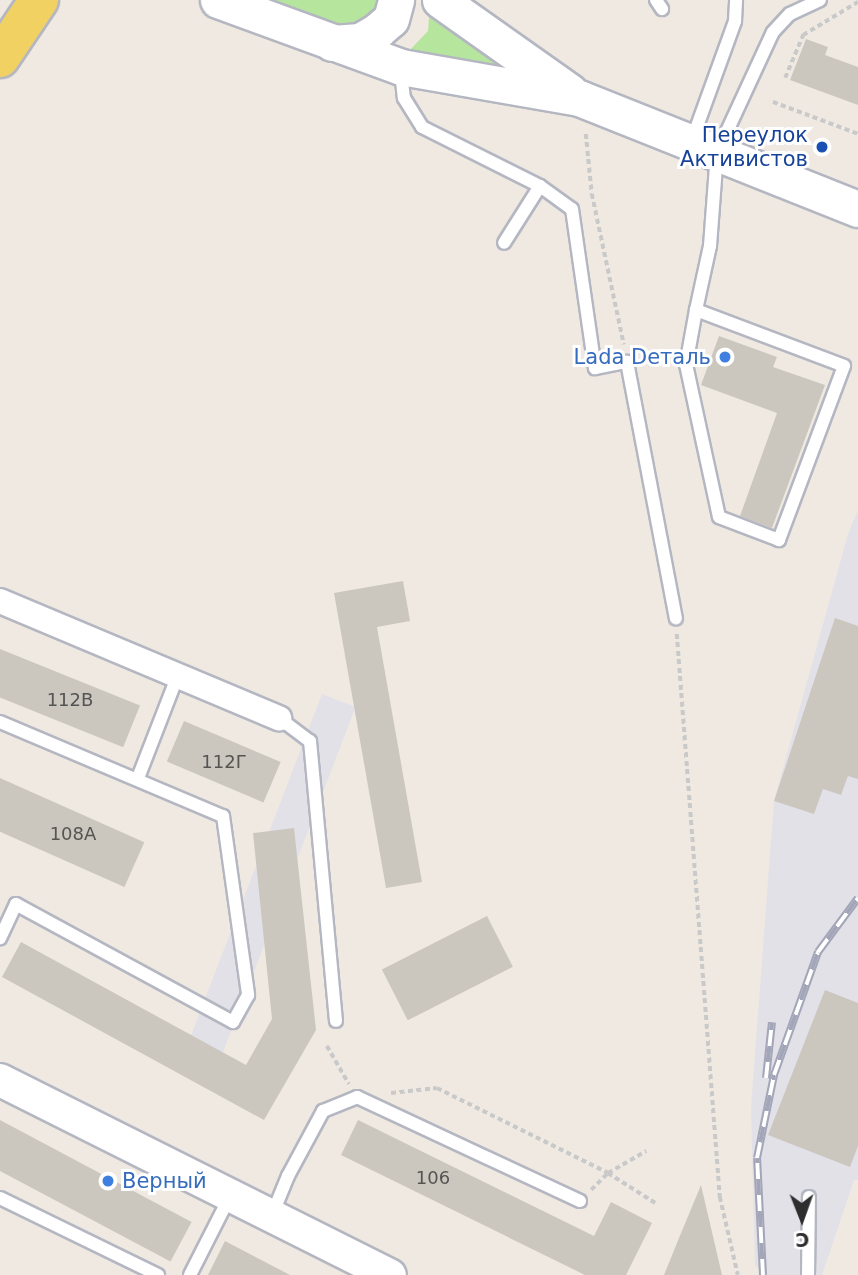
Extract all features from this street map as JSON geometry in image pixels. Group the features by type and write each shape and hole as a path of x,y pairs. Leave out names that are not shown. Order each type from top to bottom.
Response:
{"main road":[{"path":"0,58 38,0"},
{"path":"218,0 401,67 579,98 858,209"},
{"path":"332,43 360,41 377,31 391,19 396,0"},
{"path":"440,0 579,98"}],"street":[{"path":"0,601 279,718"},
{"path":"0,1080 390,1275"}],"lane":[{"path":"696,310 844,366 779,540 719,517 687,365 696,310 710,246 704,148 735,21 736,0"},
{"path":"704,148 773,32 790,14 812,1"},
{"path":"401,67 404,98 422,127 540,186 572,209 595,368 627,362 676,618"},
{"path":"504,243 540,186"},
{"path":"138,778 178,676"},
{"path":"279,718 310,741 336,1021"},
{"path":"0,722 223,816 248,995 233,1021 16,904 0,938"},
{"path":"271,1217 323,1111 357,1097 580,1201"},
{"path":"190,1275 230,1195"},
{"path":"808,1275 809,1197"},
{"path":"0,1198 158,1275"}],"path":[{"path":"785,78 803,35 858,2"},
{"path":"773,102 858,135"},
{"path":"586,134 592,194 627,362"},
{"path":"676,618 720,1197 738,1275"},
{"path":"327,1046 357,1097 437,1088 608,1173 657,1204"},
{"path":"580,1201 608,1173 646,1151"}],"shaded area":[{"path":"858,510 858,1180 854,1180 822,1275 764,1275 755,1265 751,1107 774,801 848,534"},
{"path":"322,694 356,707 215,1073 182,1060"}],"green space":[{"path":"258,0 380,0 376,16 356,30 332,29"},
{"path":"430,4 506,66 409,51 428,31"}],"building":[{"path":"806,39 828,47 825,55 858,67 858,105 790,80"},
{"path":"719,336 777,357 773,367 825,385 772,528 740,516 777,413 701,385"},
{"path":"403,581 410,621 377,627 422,882 386,888 334,593"},
{"path":"835,618 858,626 858,779 848,776 841,795 823,789 814,814 774,801"},
{"path":"0,649 140,706 123,747 0,698"},
{"path":"184,721 281,762 263,803 167,762"},
{"path":"0,778 144,842 124,887 0,832"},
{"path":"294,828 316,1030 264,1120 2,977 21,942 246,1065 272,1019 253,833"},
{"path":"487,916 513,967 408,1020 382,970"},
{"path":"825,990 858,1003 858,1146 850,1167 768,1135"},
{"path":"0,1120 192,1222 170,1262 0,1171"},
{"path":"358,1120 594,1236 611,1202 652,1223 626,1275 585,1275 341,1155"},
{"path":"701,1185 722,1275 664,1275 679,1238"},
{"path":"225,1241 290,1275 208,1275"}],"railway":[{"path":"763,1275 757,1158 774,1075 818,952 858,898"},
{"path":"766,1078 772,1022"}],"place":[{"name":"Переулок Активистов","path":"822,147"},
{"name":"Lada Dеталь","path":"725,357"},
{"name":"Верный","path":"108,1181"}]}
